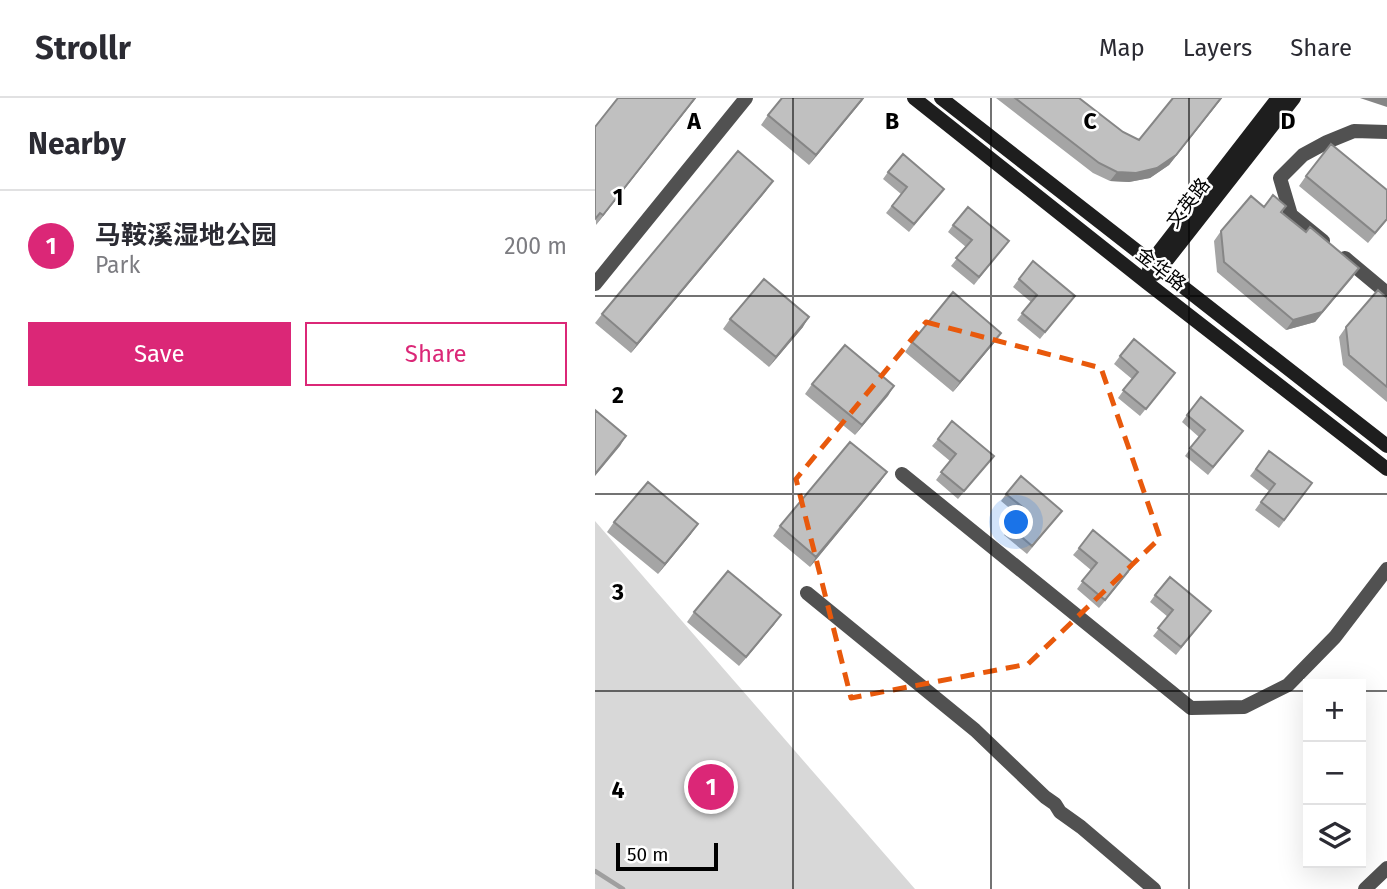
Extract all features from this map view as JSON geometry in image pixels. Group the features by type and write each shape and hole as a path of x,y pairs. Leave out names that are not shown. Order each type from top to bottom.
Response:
{"main road":[{"name":"金华路","path":"914,98 1387,468"},
{"name":"金华路","path":"941,98 1387,446"},
{"name":"文英路","path":"1146,282 1277,98"},
{"name":"文英路","path":"1155,266 1294,98"}],"street":[{"path":"595,284 746,98"},
{"path":"1387,132 1355,131 1327,142 1303,155 1280,178 1291,215 1387,293"},
{"path":"902,474 1191,708 1244,707 1288,685 1335,637 1387,569"},
{"path":"807,593 975,730 1055,804 1060,812 1154,889"},
{"path":"1365,889 1387,868"}],"highlighted area":[{"path":"926,322 1101,368 1160,538 1028,664 851,698 796,479"}],"shaded area":[{"path":"595,521 915,889 595,889"}],"building":[{"path":"618,98 695,98 603,215 600,213 595,219 595,127"},
{"path":"782,98 863,98 816,155 768,115"},
{"path":"1015,98 1079,98 1123,132 1139,140 1173,98 1221,98 1176,155 1157,168 1136,173 1117,172 1099,163"},
{"path":"1331,144 1387,190 1387,219 1375,233 1306,176"},
{"path":"738,151 773,181 637,344 602,314"},
{"path":"903,154 944,189 914,224 892,206 907,187 888,172"},
{"path":"1273,195 1286,206 1281,212 1306,232 1310,227 1359,268 1322,312 1293,320 1224,262 1221,231 1251,196 1264,207"},
{"path":"968,207 1009,241 979,277 956,258 972,240 953,225"},
{"path":"1033,261 1075,296 1045,332 1022,313 1037,295 1019,279"},
{"path":"764,279 809,317 776,357 730,319"},
{"path":"1378,290 1387,298 1387,387 1349,355 1346,327"},
{"path":"953,292 1001,333 960,382 912,342"},
{"path":"1134,339 1175,373 1146,409 1123,390 1138,372 1120,356"},
{"path":"845,345 894,386 862,425 812,384"},
{"path":"1201,397 1243,431 1213,467 1190,448 1205,430 1187,415"},
{"path":"595,410 626,436 595,474"},
{"path":"952,421 994,456 964,491 941,472 956,454 938,439"},
{"path":"850,442 887,472 816,557 780,526"},
{"path":"1269,451 1312,483 1284,520 1261,502 1275,484 1256,469"},
{"path":"1021,476 1062,511 1032,546 1010,527 1025,509 1006,494"},
{"path":"648,482 698,524 665,564 614,522"},
{"path":"1093,530 1134,564 1105,600 1082,581 1097,563 1079,548"},
{"path":"728,571 781,615 746,657 694,612"},
{"path":"1170,577 1211,611 1181,647 1158,628 1173,610 1155,595"}],"waterway":[{"path":"595,871 623,889"}],"place":[{"name":"马鞍溪湿地公园","path":"711,787"}]}
